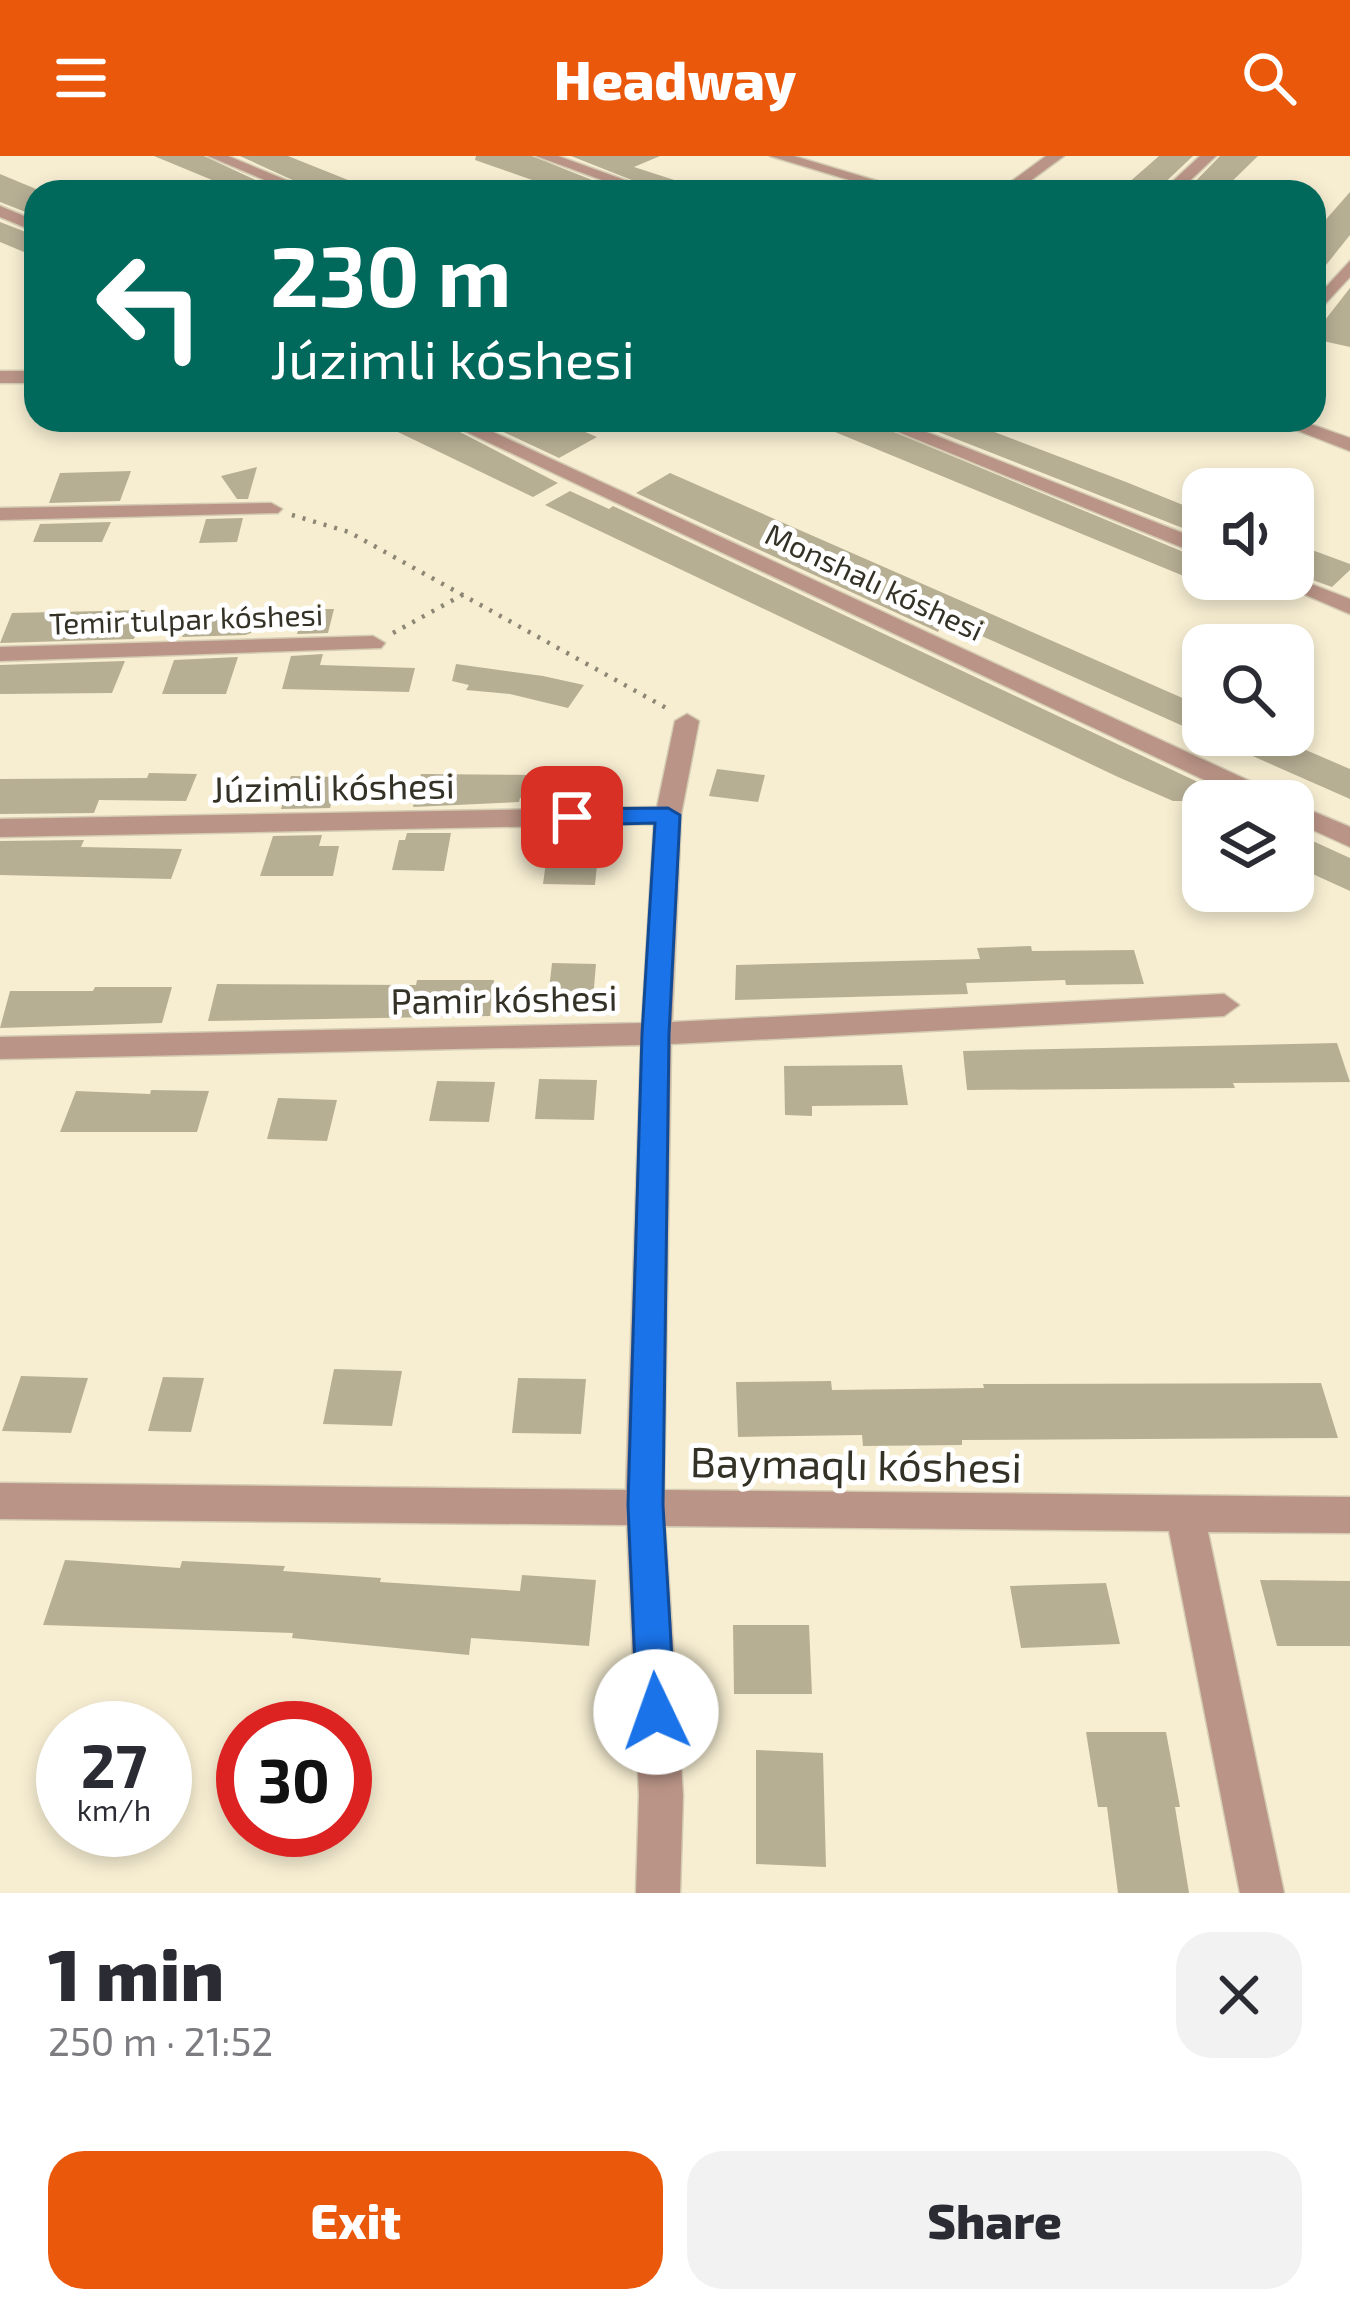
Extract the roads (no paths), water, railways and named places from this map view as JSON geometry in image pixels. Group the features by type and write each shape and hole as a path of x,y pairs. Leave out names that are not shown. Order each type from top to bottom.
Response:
{"street":[{"path":"214,156 276,180"},
{"path":"543,156 614,180"},
{"path":"777,156 836,180"},
{"path":"1022,180 1056,156"},
{"path":"1182,180 1209,156"},
{"path":"1326,296 1350,266"},
{"name":"Monshalı kóshesi","path":"477,432 1226,780"},
{"path":"909,432 1182,541"},
{"path":"1314,432 1350,445"},
{"path":"0,514 271,509"},
{"path":"1314,593 1350,607"},
{"name":"Temir tulpar kóshesi","path":"0,654 373,643"},
{"path":"658,1893 661,1795 645,1505 656,1034 668,815 687,721"},
{"name":"Júzimli kóshesi","path":"0,828 668,815"},
{"path":"1314,821 1350,838"},
{"name":"Pamir kóshesi","path":"0,1048 656,1034 1224,1005"},
{"name":"Baymaqlı kóshesi","path":"0,1501 1350,1515"},
{"path":"1185,1512 1262,1893"}]}
